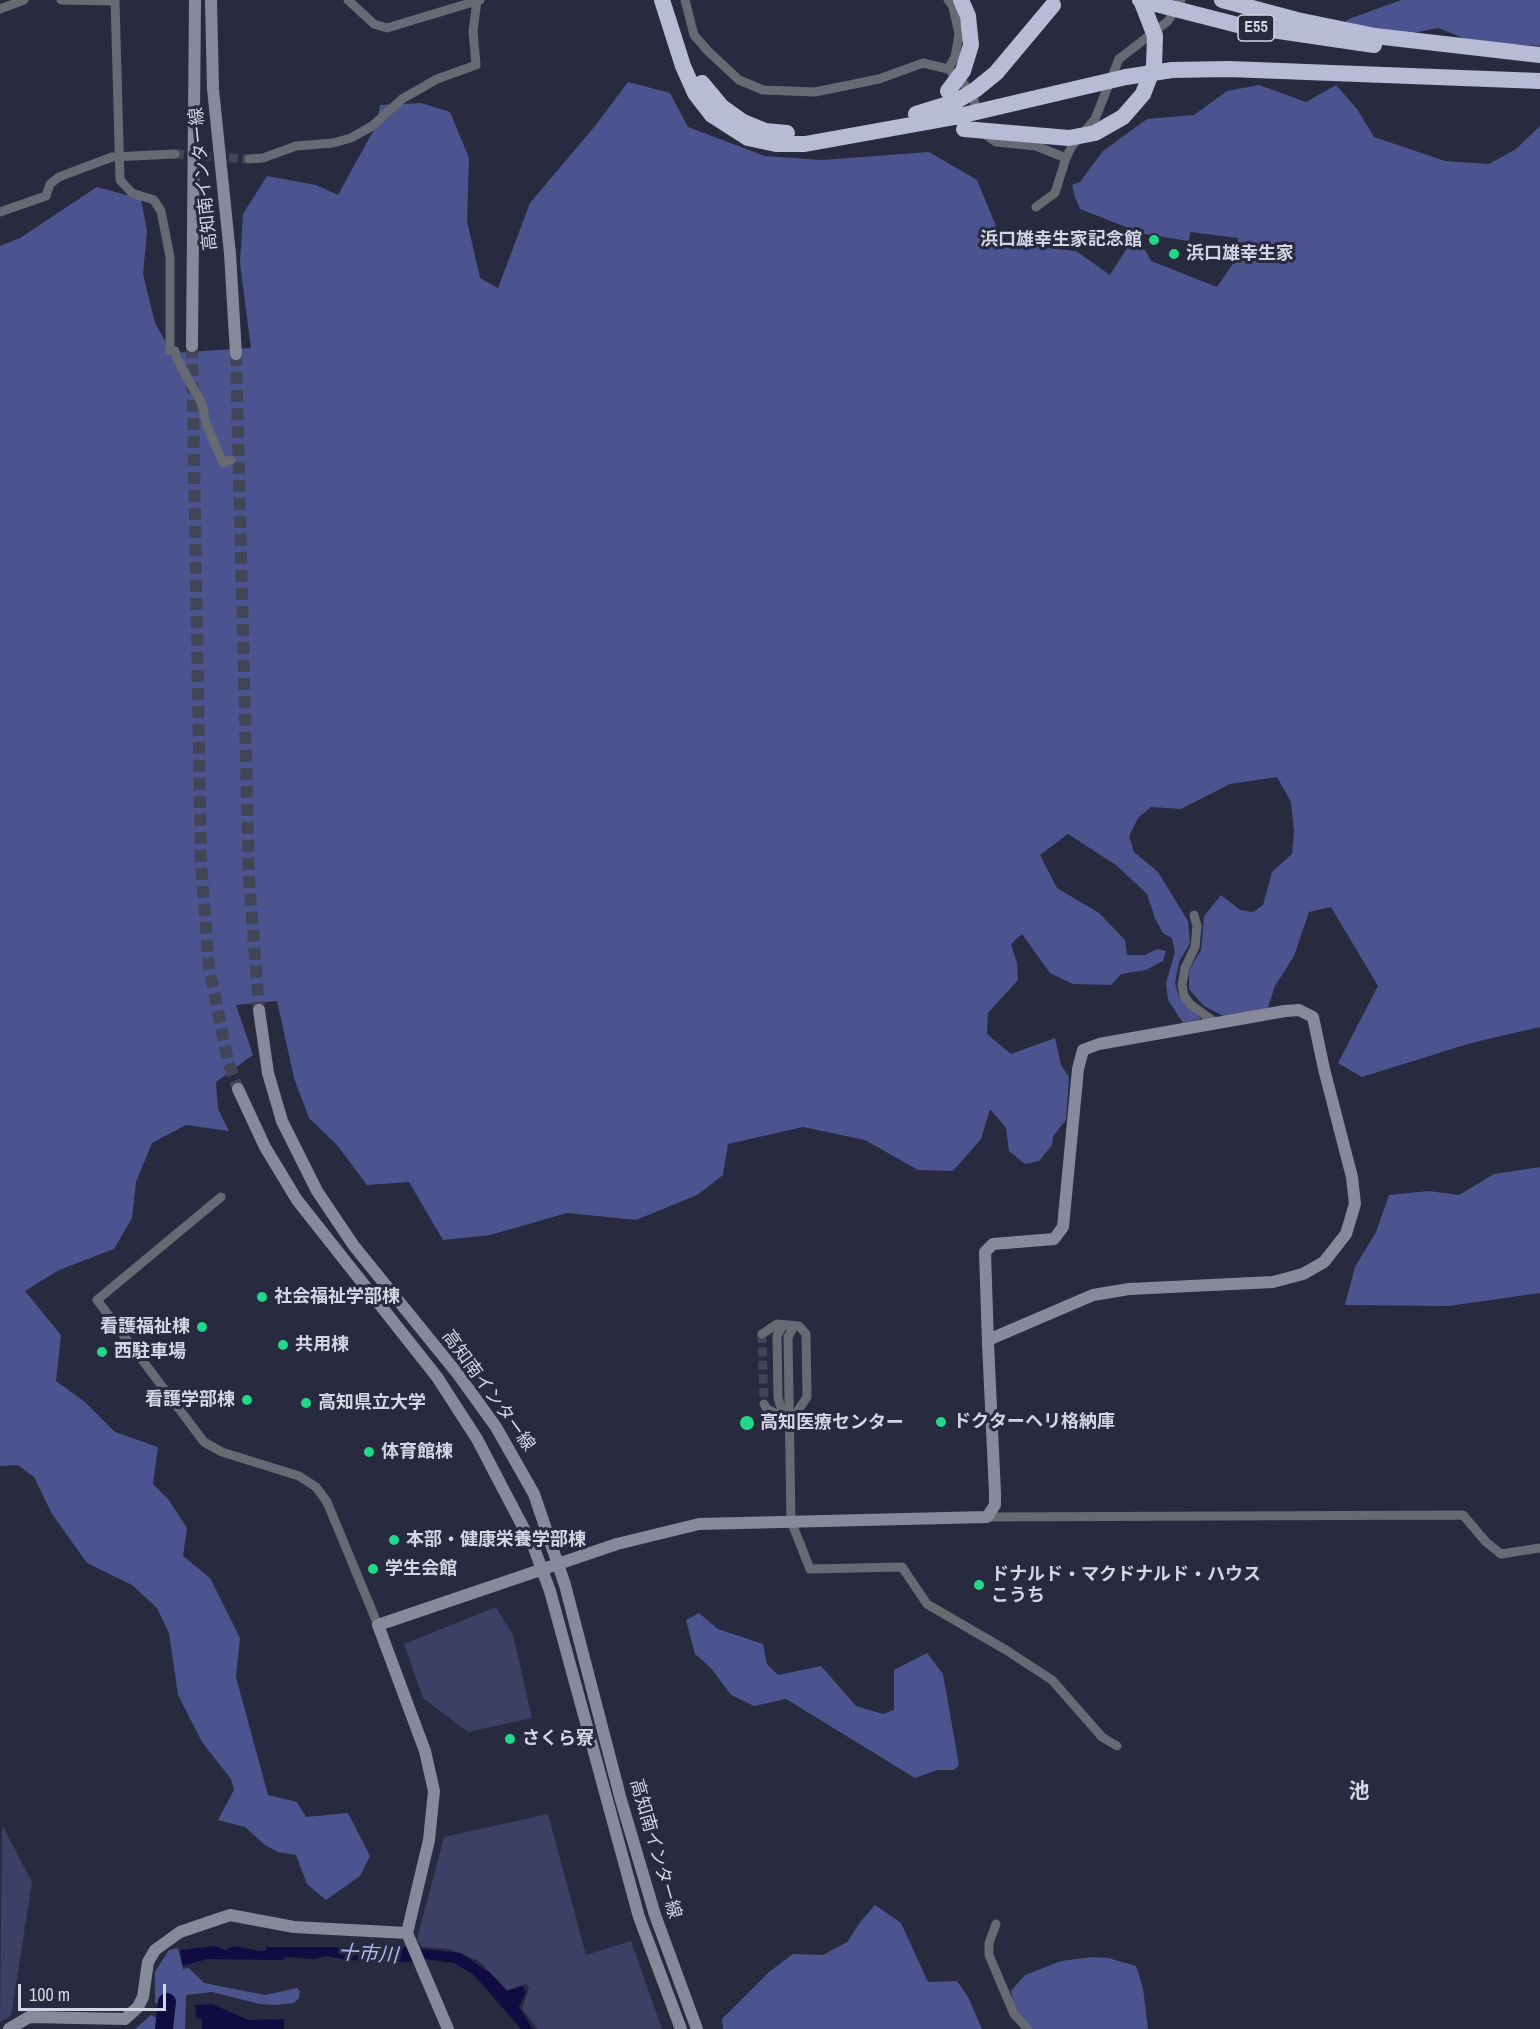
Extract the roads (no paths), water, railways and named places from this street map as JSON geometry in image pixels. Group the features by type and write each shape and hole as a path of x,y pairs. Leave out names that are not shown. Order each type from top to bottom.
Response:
{"highway":[{"path":"662,0 688,64 705,88 722,108 743,122 765,131 806,133 889,120 929,106 955,110 1069,138 1095,133 1123,117 1143,94 1154,66 1155,36 1141,0"},
{"path":"674,0 695,93 712,115 747,138 790,145 867,135 955,110 1172,70 1229,69 1540,81"},
{"path":"955,110 971,45 968,16 961,0"},
{"name":"E55","path":"1141,0 1238,25 1540,62"},
{"path":"1222,0 1374,40 1540,55"},
{"path":"955,110 996,72 1055,2"}],"street":[{"path":"0,9 24,0"},
{"path":"61,0 115,1 120,180 124,187 132,193 154,200 160,211 170,257 170,350 175,351 177,359 201,402 207,426 223,464 231,460"},
{"name":"高知南インター線","path":"192,346 195,0"},
{"name":"高知南インター線","path":"211,0 213,90 230,254 236,354"},
{"path":"249,159 263,158 296,146 333,143 351,138 372,126 402,99 438,79 476,65 473,31 479,1 387,28 374,24 348,0"},
{"path":"685,0 694,35 739,80 763,90 815,92 879,79 923,63 948,69 957,75 974,100 978,125 983,134 996,142 1036,146 1066,158"},
{"path":"948,0 955,14 959,34 955,57 948,69"},
{"path":"1036,207 1055,193 1066,158 1072,146 1095,119 1119,59 1168,21 1181,0"},
{"path":"0,212 46,196 50,184 59,177 118,157 175,154"},
{"path":"1194,915 1197,926 1195,947 1185,969 1182,985 1184,996 1191,1005 1216,1023"},
{"name":"高知南インター線","path":"260,1010 268,1073 282,1121 317,1191 354,1246 455,1370 496,1427 534,1494 558,1565 655,1915 697,2029"},
{"path":"987,1517 995,1505 995,1493 988,1340 985,1256 988,1247 1000,1243 1054,1239 1064,1227 1078,1069 1083,1050 1099,1044 1299,1010 1313,1017 1353,1186 1355,1204 1346,1233 1336,1247 1313,1269 1289,1279 1129,1289 1093,1295 988,1340"},
{"name":"高知南インター線","path":"238,1089 266,1147 297,1200 438,1377 477,1439 514,1505 542,1571 556,1612 639,1917 681,2029"},
{"path":"221,1197 97,1300 204,1442 222,1452 299,1476 316,1487 327,1502 378,1625 424,1751 434,1791 429,1840 409,1937 448,2029"},
{"path":"783,1324 777,1335 778,1396 780,1405 791,1421"},
{"path":"762,1334 770,1327 783,1324 795,1326 806,1334 808,1343 806,1402 791,1421"},
{"path":"795,1326 788,1337 791,1521 810,1569 902,1567 927,1605 1006,1650 1052,1680 1102,1737 1117,1746"},
{"path":"764,1404 767,1409 791,1421"},
{"path":"378,1625 617,1544 674,1528 709,1523 987,1517 1464,1515 1486,1542 1501,1554 1540,1548"},
{"path":"9,2029 29,2017 125,2019 138,2007 143,1997 148,1962 155,1950 180,1932 222,1916 239,1915 294,1927 409,1937"},
{"path":"996,1924 989,1943 989,1955 1014,2014 1028,2029"}],"water":[{"path":"215,1946 225,1950 234,1946 261,1951 266,1950 266,1947 404,1947 461,1953 490,1973 507,1991 522,1986 526,1992 519,2007 533,2029 521,2029 474,1975 454,1963 425,1959 410,1962 346,1960 327,1956 314,1959 287,1957 282,1960 207,1959 183,1966 180,1950"},
{"path":"212,2004 249,2020 284,2019 284,2029 202,2029 202,2019 196,2018 195,2005"}],"waterway":[{"name":"十市川","path":"164,2029 167,2002"}],"tunnel":[{"path":"175,154 249,159"},
{"path":"192,346 201,865 209,966 228,1062 238,1089"},
{"path":"236,354 249,879 259,1010"},
{"path":"762,1334 764,1404"}],"place":[{"name":"浜口雄幸生家記念館","path":"1154,240"},
{"name":"浜口雄幸生家","path":"1174,254"},
{"name":"社会福祉学部棟","path":"262,1297"},
{"name":"看護福祉棟","path":"202,1327"},
{"name":"共用棟","path":"283,1345"},
{"name":"西駐車場","path":"102,1352"},
{"name":"看護学部棟","path":"247,1400"},
{"name":"高知県立大学","path":"306,1403"},
{"name":"ドクターヘリ格納庫","path":"941,1422"},
{"name":"高知医療センター","path":"747,1423"},
{"name":"体育館棟","path":"369,1452"},
{"name":"本部・健康栄養学部棟","path":"394,1540"},
{"name":"学生会館","path":"373,1569"},
{"name":"ドナルド・マクドナルド・ハウス こうち","path":"979,1585"},
{"name":"さくら寮","path":"510,1739"}],"district":[{"name":"池","path":"1359,1792"}]}
